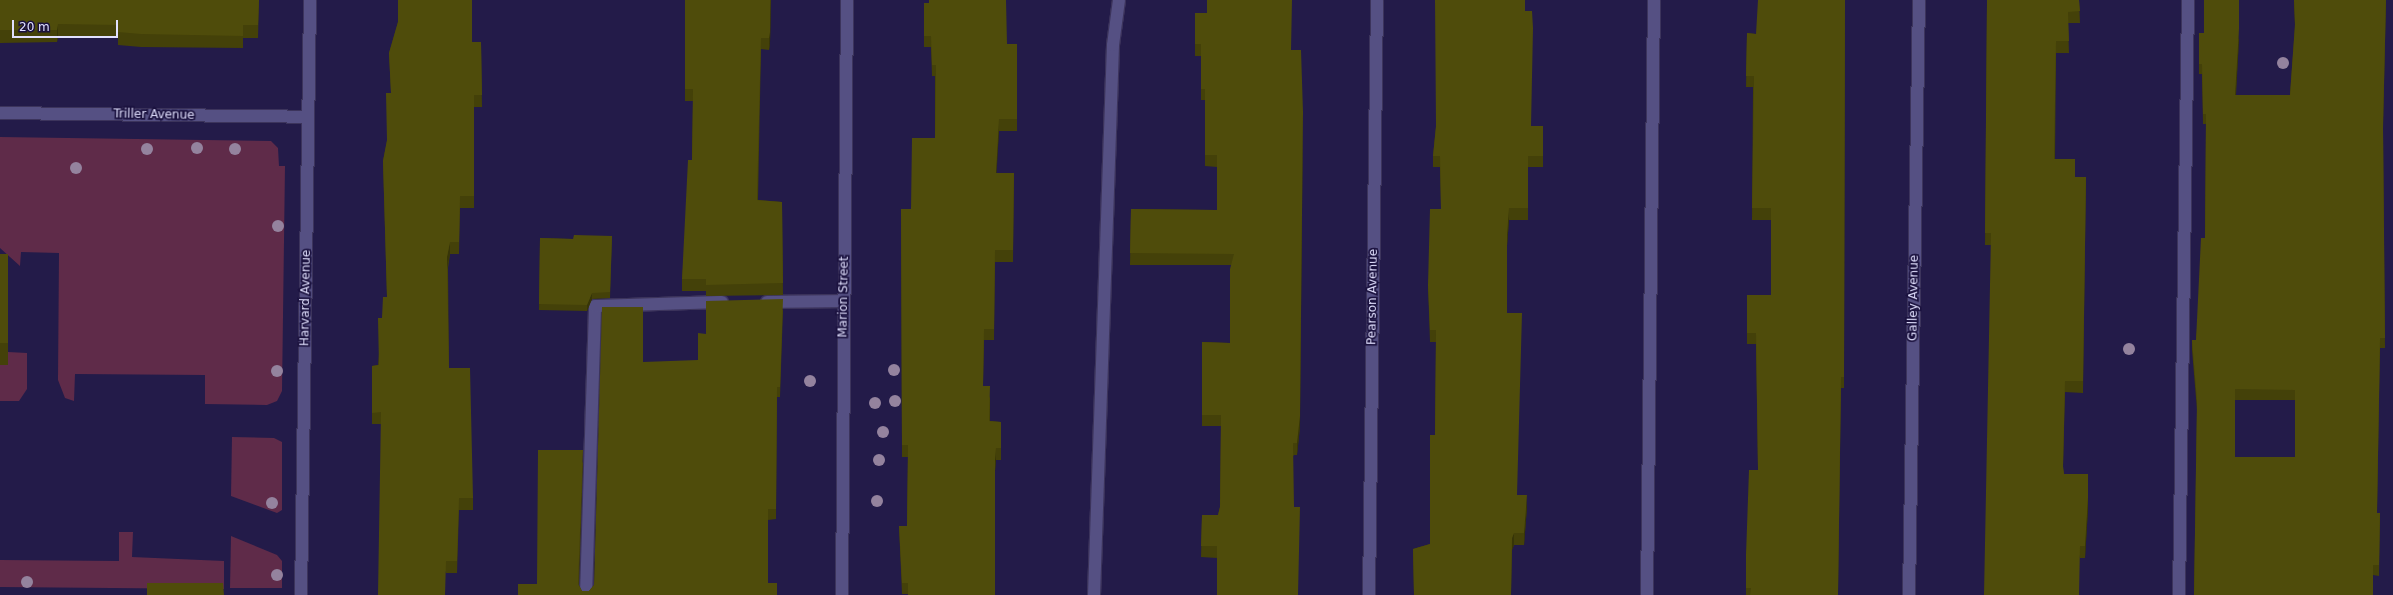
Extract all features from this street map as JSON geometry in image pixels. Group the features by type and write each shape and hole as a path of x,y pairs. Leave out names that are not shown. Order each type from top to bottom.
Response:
{"street":[{"name":"Harvard Avenue","path":"301,595 310,0"},
{"name":"Marion Street","path":"842,595 847,0"},
{"path":"1094,595 1113,45 1119,0"},
{"name":"Pearson Avenue","path":"1368,595 1377,0"},
{"path":"1647,595 1654,0"},
{"name":"Galley Avenue","path":"1910,595 1919,0"},
{"path":"2179,595 2188,0"},
{"name":"Triller Avenue","path":"0,112 308,117"},
{"path":"586,595 595,306 735,302"},
{"path":"751,302 844,302"}],"shaded area":[{"path":"0,137 271,141 278,148 279,166 285,166 282,391 277,401 267,405 205,404 205,375 75,374 74,401 65,398 58,380 59,253 21,252 20,266 0,248"},
{"path":"8,352 27,353 27,389 19,401 0,401 0,365 8,365"},
{"path":"232,437 274,438 282,442 282,510 277,513 231,496"},
{"path":"119,532 133,532 132,557 224,561 224,589 0,587 0,560 119,561"},
{"path":"231,536 277,555 282,561 282,588 230,588"}],"building":[{"path":"0,0 259,0 258,25 243,25 243,36 141,34 118,32 118,25 58,24 57,30 0,30"},
{"path":"398,0 472,0 472,42 481,42 482,95 474,95 474,196 460,196 459,242 450,242 447,257 449,368 470,368 473,498 459,498 457,561 446,561 445,595 378,595 381,412 372,413 372,366 379,365 378,318 382,318 383,297 387,297 383,161 387,140 386,93 391,93 389,53 398,22"},
{"path":"685,0 770,0 769,38 761,38 757,200 782,202 783,283 706,285 706,279 682,279 688,160 692,160 693,89 685,89"},
{"path":"929,0 1006,0 1007,44 1017,44 1017,119 999,119 996,173 1014,173 1013,250 995,250 994,329 984,329 983,386 990,386 989,421 1001,422 1001,448 996,448 995,460 995,595 908,595 908,583 902,583 899,526 907,526 908,445 902,445 901,209 911,209 912,138 935,138 936,65 932,65 931,36 924,36 924,3 929,3"},
{"path":"1207,0 1292,0 1291,50 1301,50 1303,112 1300,416 1297,443 1293,443 1294,507 1300,507 1298,595 1217,595 1217,546 1201,546 1202,515 1218,515 1220,507 1221,415 1202,415 1202,342 1230,343 1230,269 1234,254 1130,253 1131,209 1217,210 1217,155 1205,155 1205,89 1201,89 1201,44 1195,44 1195,13 1207,13"},
{"path":"1435,0 1525,0 1525,11 1532,11 1531,126 1543,126 1543,156 1528,156 1528,208 1509,208 1507,235 1507,313 1522,313 1517,495 1527,495 1524,533 1514,533 1512,538 1511,595 1414,595 1413,549 1430,544 1430,435 1435,435 1436,330 1430,330 1428,285 1430,209 1441,209 1440,156 1433,156 1436,126"},
{"path":"1758,0 1845,0 1844,377 1841,377 1838,595 1750,595 1751,588 1746,588 1749,470 1758,470 1756,333 1747,333 1747,295 1771,295 1771,208 1752,208 1754,76 1746,76 1747,33 1756,34"},
{"path":"1987,0 2079,0 2080,11 2068,12 2069,41 2056,41 2054,159 2075,159 2075,177 2086,177 2083,381 2065,381 2063,466 2064,474 2088,474 2085,546 2080,546 2079,595 1984,595 1991,233 1985,233"},
{"path":"2204,0 2239,0 2239,29 2235,95 2290,95 2295,24 2294,0 2386,0 2383,124 2385,338 2380,338 2377,513 2380,513 2379,565 2373,565 2373,595 2194,595 2197,401 2192,340 2196,340 2201,238 2205,238 2206,114 2203,114 2202,64 2199,64 2199,33 2204,33","holes":["2235,389 2295,390 2295,457 2235,457"]},
{"path":"574,235 612,236 610,292 592,293 587,305 539,304 540,238 573,239"},
{"path":"0,254 8,254 8,343 0,343"},
{"path":"783,299 780,387 777,387 776,509 768,509 768,583 777,583 777,595 518,595 518,584 537,584 538,450 583,450 578,584 582,591 589,591 594,585 602,307 643,307 643,362 698,360 698,333 706,334 706,301"},
{"path":"147,583 223,583 224,595 147,595"}]}
